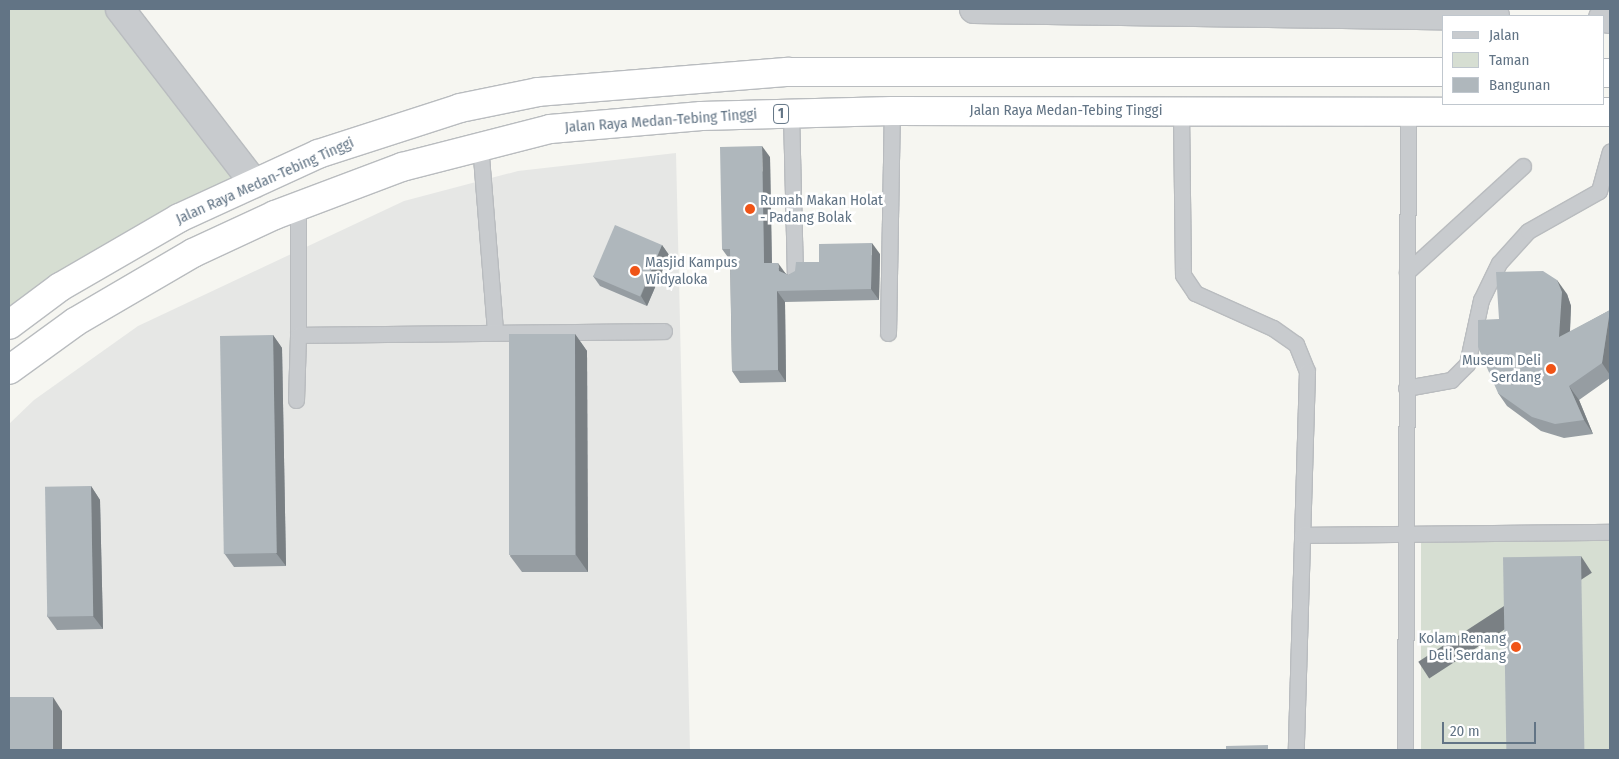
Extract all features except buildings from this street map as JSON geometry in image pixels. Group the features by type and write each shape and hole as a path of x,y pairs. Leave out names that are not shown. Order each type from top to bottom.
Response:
{"highway":[{"name":"Jalan Raya Medan-Tebing Tinggi","path":"9,325 60,286 179,218 254,182 386,129 518,96 604,83 787,72 1442,72"},
{"name":"Jalan Raya Medan-Tebing Tinggi","path":"9,370 75,322 194,254 298,205 480,144 550,129 791,113 892,111 1610,112"}],"street":[{"path":"974,9 1248,10 1454,15"},
{"path":"125,10 254,182"}],"lane":[{"path":"888,332 892,111"},
{"path":"1405,750 1408,111"},
{"path":"1181,112 1183,275 1195,293 1273,328 1296,344 1306,371 1296,750"},
{"path":"791,113 795,277"},
{"path":"480,144 496,330"},
{"path":"1406,388 1451,380 1467,364 1481,300 1499,263 1528,231 1599,191 1610,151"},
{"path":"1407,272 1524,166"},
{"path":"296,400 298,205"},
{"path":"298,335 496,330 664,331"},
{"path":"1302,535 1406,532 1610,532"}],"shaded area":[{"path":"676,153 690,750 9,750 9,424 34,400 138,326 404,201 518,171"}],"green space":[{"path":"9,9 105,9 239,179 9,320"},
{"name":"Kolam Renang Deli Serdang","path":"1421,541 1610,541 1610,750 1421,750"}],"place":[{"name":"Rumah Makan Holat - Padang Bolak","path":"750,209"},
{"name":"Masjid Kampus Widyaloka","path":"635,271"},
{"name":"Museum Deli Serdang","path":"1551,369"},
{"name":"Kolam Renang Deli Serdang","path":"1516,647"}]}
